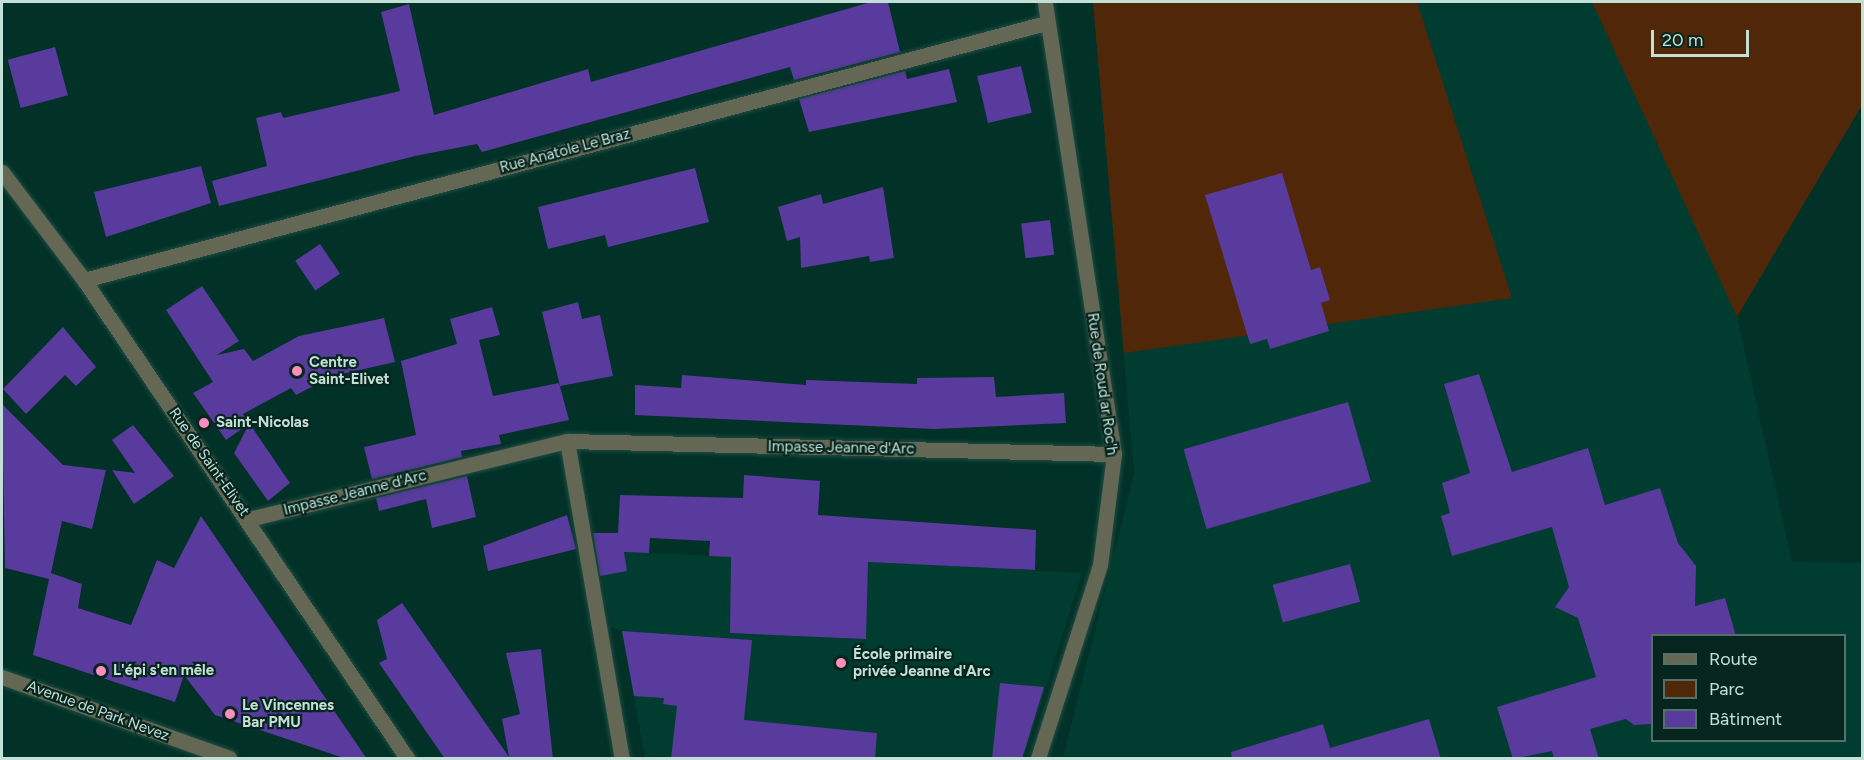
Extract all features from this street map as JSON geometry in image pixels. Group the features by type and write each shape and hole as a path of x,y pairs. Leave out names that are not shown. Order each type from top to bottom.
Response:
{"street":[{"name":"Rue de Roud ar Roc'h","path":"1038,759 1100,565 1114,454 1046,22 1045,2"},
{"name":"Rue Anatole Le Braz","path":"84,280 1046,22"},
{"name":"Rue de Saint-Elivet","path":"2,172 84,280 249,519 407,759"},
{"name":"Impasse Jeanne d'Arc","path":"249,519 567,441 1114,454"},
{"path":"567,441 622,759"},
{"name":"Avenue de Park Nevez","path":"2,677 229,759"}],"shaded area":[{"path":"1093,2 1862,2 1862,105 1737,317 1792,562 1862,563 1862,758 1063,758 1134,474"},
{"name":"École primaire privée Jeanne d'Arc","path":"597,551 1082,573 1024,758 645,758 622,631 611,627"}],"green space":[{"path":"1093,2 1417,2 1512,298 1124,353"},
{"path":"1592,2 1862,2 1862,105 1737,317"}],"building":[{"path":"871,2 888,2 900,52 794,80 790,67 482,152 477,144 415,156 219,206 212,181 267,166 256,118 281,112 283,118 400,91 381,12 409,4 434,115 588,69 591,82"},
{"path":"55,47 68,95 21,108 8,60"},
{"path":"1021,66 1032,113 988,123 977,76"},
{"path":"949,69 957,102 809,132 799,99 905,71 907,79"},
{"path":"201,166 211,203 106,237 94,192"},
{"path":"695,168 709,222 608,247 605,235 548,249 538,207"},
{"path":"1282,173 1311,270 1320,267 1330,300 1321,303 1329,331 1270,349 1267,339 1250,344 1205,195"},
{"path":"883,187 894,258 870,262 869,256 801,268 800,237 787,241 778,207 821,194 823,204"},
{"path":"1050,220 1054,255 1025,258 1021,224"},
{"path":"320,244 340,274 315,291 295,261"},
{"path":"202,286 239,341 217,355 244,349 253,361 299,336 384,318 395,362 333,376 296,395 291,388 243,414 290,483 268,501 234,453 249,424 226,440 193,393 213,382 166,310"},
{"path":"578,302 582,319 600,315 613,376 560,386 542,312"},
{"path":"492,307 500,335 479,340 493,396 559,383 569,420 499,435 501,444 461,451 462,457 372,479 364,447 416,435 401,361 457,344 450,319"},
{"path":"63,327 96,367 76,386 65,375 26,414 3,389"},
{"path":"1479,374 1512,472 1588,448 1605,505 1660,488 1678,543 1696,566 1695,606 1725,598 1735,634 1651,634 1651,724 1634,725 1626,719 1590,729 1599,759 1554,759 1552,751 1513,759 1497,707 1596,677 1578,618 1555,607 1569,587 1552,527 1452,556 1441,516 1450,513 1442,483 1470,473 1444,384"},
{"path":"682,375 806,385 806,380 917,384 917,378 994,377 996,397 1064,393 1066,423 934,429 635,415 635,385 681,388"},
{"path":"1348,402 1371,482 1207,529 1184,449"},
{"path":"2,404 63,465 106,470 92,529 62,521 51,573 82,584 78,608 131,625 157,560 174,568 201,516 367,759 347,759 215,715 184,675 175,702 33,655 49,579 5,568"},
{"path":"133,425 174,476 134,504 112,470 135,473 112,440"},
{"path":"744,475 820,481 818,515 1036,530 1035,570 868,562 866,639 730,633 731,557 709,556 710,541 650,538 649,553 624,552 627,571 600,576 593,533 618,533 620,495 743,498"},
{"path":"467,476 476,517 432,528 426,499 379,511 376,498"},
{"path":"567,515 576,549 488,571 483,546"},
{"path":"1350,564 1360,602 1283,622 1273,585"},
{"path":"402,603 509,757 502,719 520,714 506,653 541,649 553,759 445,759 379,663 387,659 377,620"},
{"path":"622,631 752,640 744,720 877,733 875,759 671,759 677,706 663,704 664,698 634,696"},
{"path":"1000,683 1044,687 1022,759 992,759"},
{"path":"1429,719 1441,759 1232,759 1231,752 1323,724 1330,748"}],"place":[{"name":"Centre Saint-Elivet","path":"297,371"},
{"name":"Saint-Nicolas","path":"204,423"},
{"name":"École primaire privée Jeanne d'Arc","path":"841,663"},
{"name":"L'épi s'en mêle","path":"101,671"},
{"name":"Le Vincennes Bar PMU","path":"230,714"}]}
